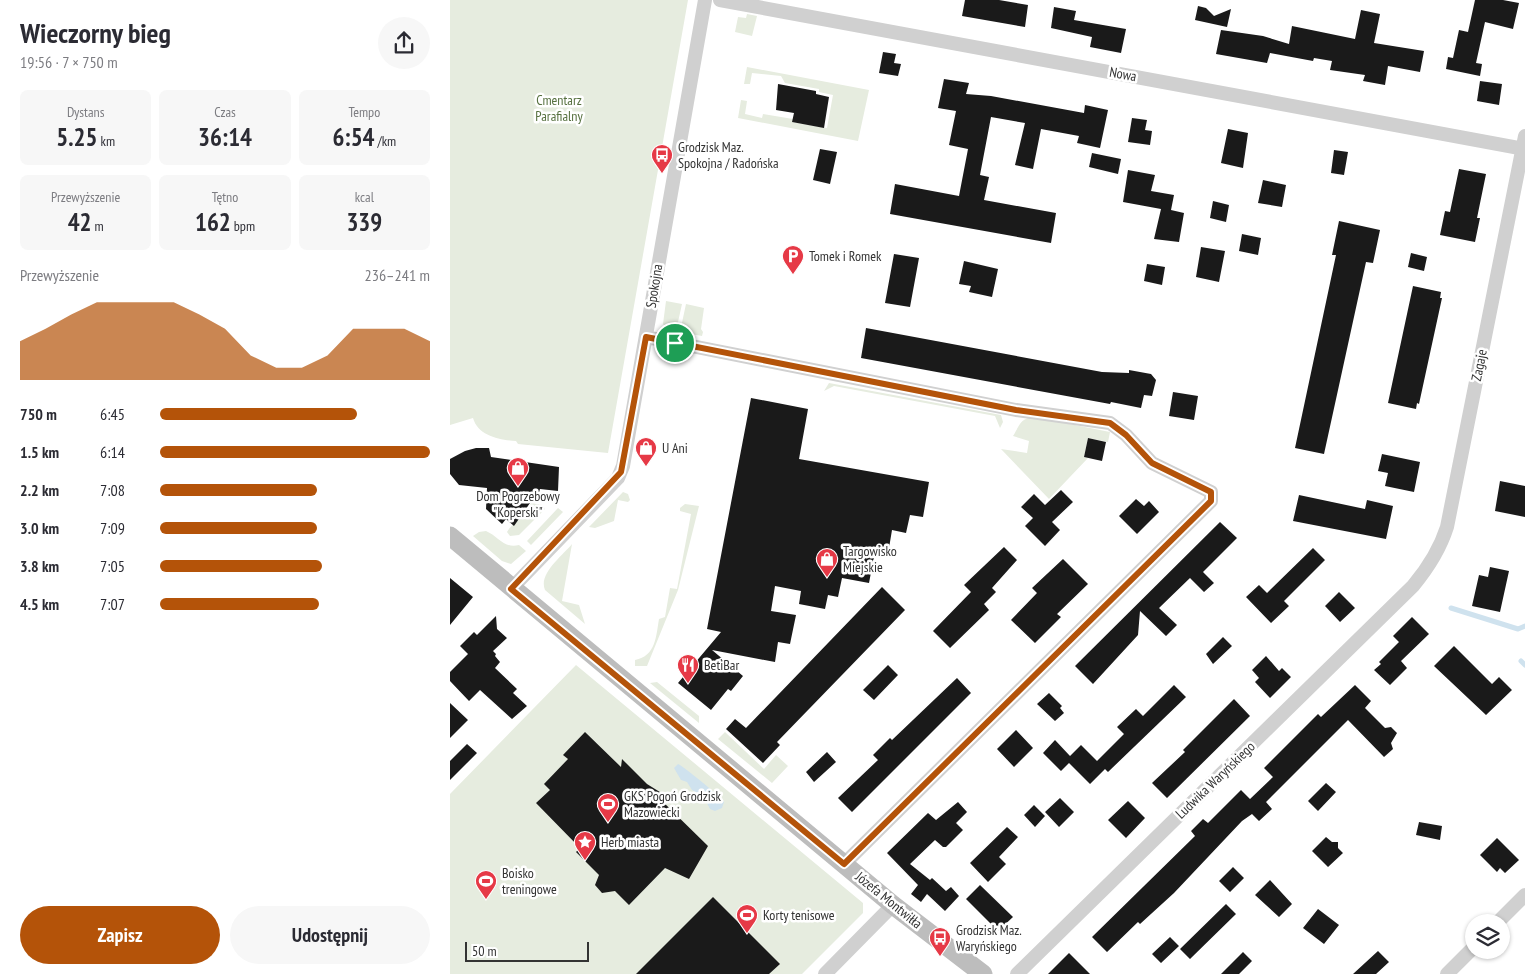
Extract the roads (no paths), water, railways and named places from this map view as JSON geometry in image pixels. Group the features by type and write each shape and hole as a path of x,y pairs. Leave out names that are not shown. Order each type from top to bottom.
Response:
{"street":[{"name":"Spokojna","path":"511,589 621,472 705,0"},
{"name":"Nowa","path":"720,0 1524,144"},
{"name":"Zagaje","path":"1413,586 1430,563 1443,540 1447,527 1524,144"},
{"path":"646,337 1016,410 1110,423 1126,435 1152,463 1211,492 1211,501 844,864"},
{"name":"Józefa Montwiłła","path":"450,536 511,589 893,905 983,974"},
{"name":"Ludwika Waryńskiego","path":"1017,974 1413,586"},
{"path":"1506,914 1525,895"},
{"path":"825,974 893,905"},
{"path":"1447,974 1465,956"}],"water":[{"path":"678,764 694,775 724,802 722,808 715,811 710,809 704,797 692,790 687,782 681,780 674,768"}],"waterway":[{"path":"1451,608 1518,629 1525,626"},
{"path":"1521,661 1525,665"}],"place":[{"name":"Grodzisk Maz. Spokojna / Radońska","path":"662,174"},
{"name":"Tomek i Romek","path":"793,275"},
{"name":"U Ani","path":"646,467"},
{"name":"Dom Pogrzebowy \"Koperski\"","path":"518,487"},
{"name":"Targowisko Miejskie","path":"827,578"},
{"name":"BetiBar","path":"688,684"},
{"name":"GKS Pogoń Grodzisk Mazowiecki","path":"608,823"},
{"name":"Herb miasta","path":"585,861"},
{"name":"Boisko treningowe","path":"486,900"},
{"name":"Korty tenisowe","path":"747,934"},
{"name":"Grodzisk Maz. Waryńskiego","path":"940,957"}],"park label":[{"name":"Cmentarz Parafialny","path":"559,108"}]}
